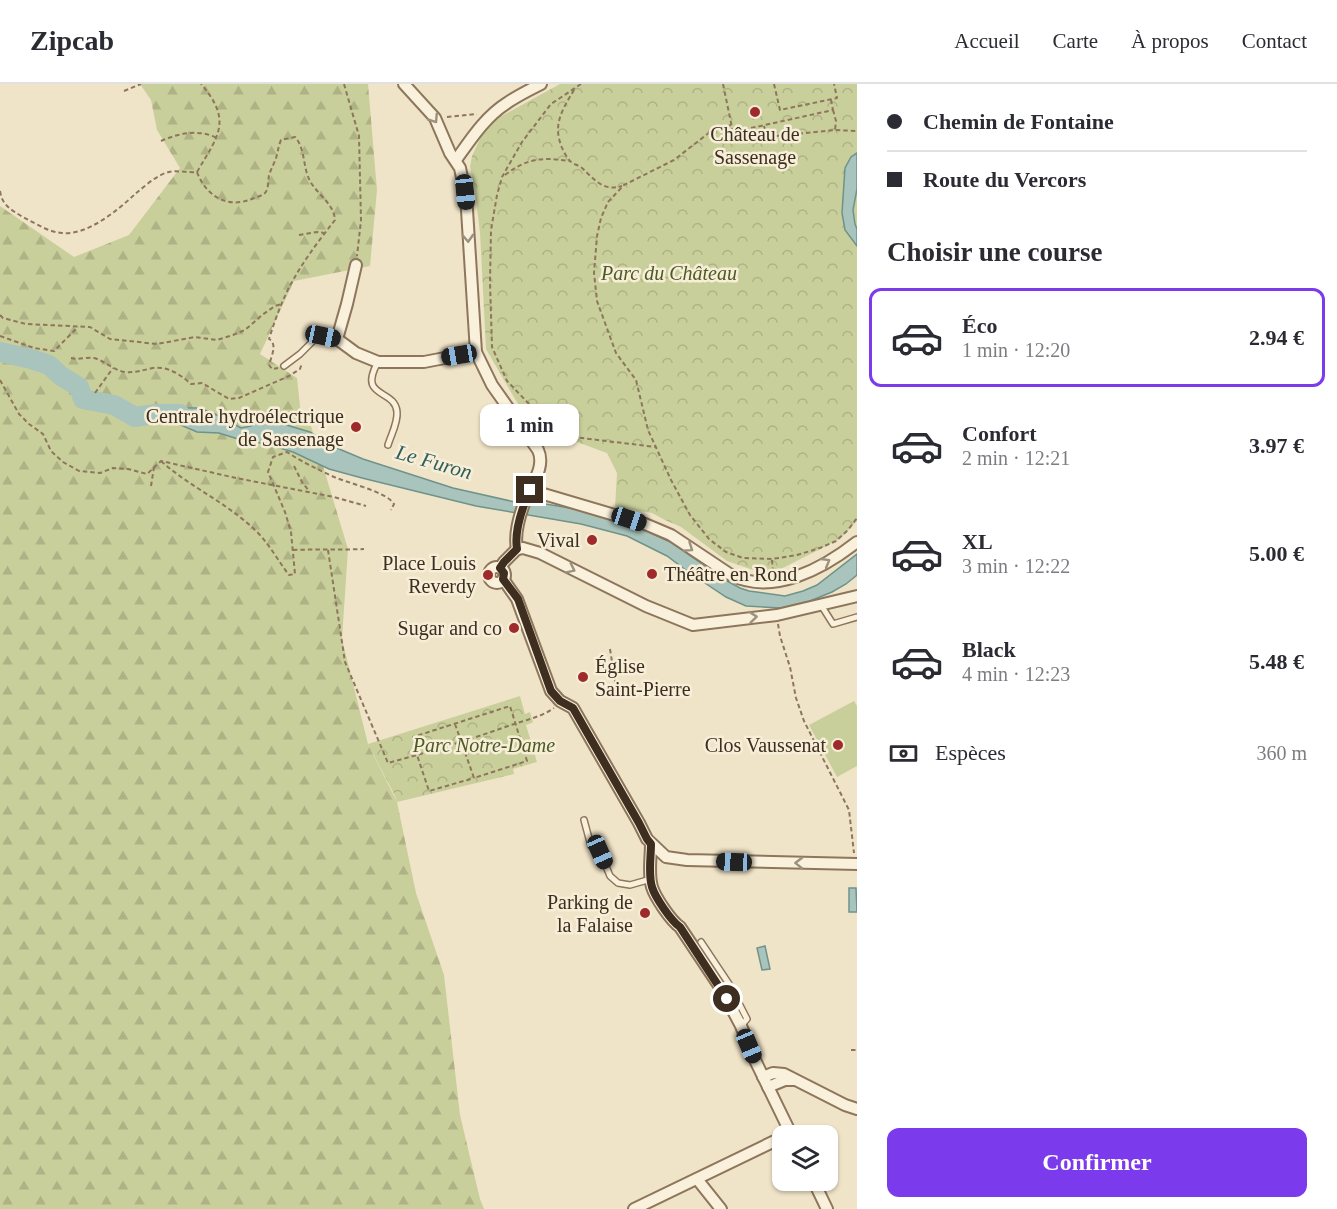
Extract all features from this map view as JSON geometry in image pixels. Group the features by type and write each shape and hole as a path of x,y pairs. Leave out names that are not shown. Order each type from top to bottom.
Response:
{"street":[{"path":"404,84 435,118 460,168 465,192 476,352 492,385 541,456 540,467 520,517 517,549"},
{"path":"456,160 491,116 506,103 540,84"},
{"path":"356,265 337,339 356,353 378,362 424,362 476,352"},
{"path":"528,495 645,524 671,535 731,575 756,582 775,582 808,571 857,542"},
{"path":"856,864 687,860 666,857 647,839 573,708 560,701 551,691 518,599 503,579 495,582 490,578 490,573 496,567 500,568 517,549 524,548 540,553 646,606 693,626 777,615 857,596"},
{"path":"651,844 652,888 722,990 741,1026 784,1125"},
{"path":"766,1082 794,1080 857,1109"},
{"path":"634,1209 772,1144"},
{"path":"697,1179 721,1209"},
{"path":"818,1191 827,1209"}],"lane":[{"path":"284,366 316,338 323,336 337,339"},
{"path":"378,362 371,381 374,388 395,405 398,413 388,445"},
{"path":"821,604 833,624 857,617"},
{"path":"584,820 591,846 600,852 610,876 618,883 630,885 651,879"},
{"path":"701,942 729,984 747,1019 741,1026"}],"path":[{"path":"124,91 141,84"},
{"path":"196,172 217,138 220,125 218,110 212,96 201,84"},
{"path":"344,84 358,136 361,220 356,265"},
{"path":"581,84 551,104 522,142 502,177 491,230 489,282 492,347 507,381 554,430 573,437 656,447"},
{"path":"723,84 733,132 746,139 835,130 857,131"},
{"path":"774,84 780,110 837,98 834,84"},
{"path":"570,161 560,143 558,130 559,120 575,88"},
{"path":"831,100 836,121 835,130"},
{"path":"733,132 833,110"},
{"path":"435,118 481,113 491,116"},
{"path":"502,177 527,162 549,158 570,161 580,166 604,186 614,189 674,160 710,132 731,125"},
{"path":"764,126 766,136"},
{"path":"161,141 200,132 217,138"},
{"path":"196,172 202,184 212,195 238,203 248,201 264,194 267,190 281,140 295,137 298,140 309,178 335,213 335,220 292,281 269,339 274,344 270,368 284,366"},
{"path":"0,191 5,205 39,226 63,234 89,228 168,172 196,172"},
{"path":"624,185 608,202 601,218 594,273 597,301 616,353 636,380 648,430 690,515 709,539 726,552 743,558 771,559 797,555 836,541 857,518"},
{"path":"299,235 324,233"},
{"path":"0,315 3,318 26,324 90,327 110,339 157,344 195,337 217,340 233,335 245,330 262,315 282,304"},
{"path":"0,336 34,348 54,351 79,326"},
{"path":"71,358 93,358 124,372 163,368 183,377 191,384 202,383 229,399 239,398 289,376 300,369 303,362 300,354"},
{"path":"95,393 112,368"},
{"path":"0,380 19,414 43,434 51,451 63,462 80,471 99,473 113,468 147,474 161,461"},
{"path":"161,461 258,533 289,575 295,574 291,532 275,485 268,472 273,458 287,452 306,464 392,500 394,504 392,510"},
{"path":"161,461 366,506"},
{"path":"294,465 309,492"},
{"path":"151,486 154,468"},
{"path":"293,550 364,549"},
{"path":"328,550 345,662 388,763 461,742 546,713 560,701"},
{"path":"771,559 773,573"},
{"path":"777,615 780,636 804,721 849,810 856,864"},
{"path":"610,649 616,687"},
{"path":"510,706 527,760 429,791 412,737 455,724 510,706"},
{"path":"455,724 474,778"},
{"path":"851,1050 857,1050"}],"green space":[{"path":"140,84 368,84 377,190 370,266 294,281 260,354 297,378 300,406 298,424 311,426 348,549 342,639 368,744 397,802 416,893 444,975 460,1115 484,1209 0,1209 0,206 74,257 129,235 180,168 157,130 151,100"},
{"name":"Parc du Château","path":"560,84 857,84 857,521 840,539 773,573 759,572 727,561 681,527 652,513 615,507 617,473 607,453 558,437 541,437 515,399 486,349 480,233 470,167 472,156 483,132 500,117"},
{"name":"Parc Notre-Dame","path":"520,696 525,714 530,712 533,722 526,725 537,762 513,769 514,774 397,802 368,744"},
{"name":"Clos Vaussenat","path":"854,701 857,706 857,766 837,777 809,725"}],"water":[{"path":"857,153 857,189 853,210 857,229 857,246 845,230 842,213 845,168 851,157"},
{"path":"176,408 199,408 241,428 257,422 273,421 310,432 332,446 363,459 453,488 515,502 534,502 587,511 628,522 670,542 729,582 749,591 785,596 803,591 817,585 857,554 857,575 832,592 810,601 781,608 746,606 726,597 667,556 627,536 581,524 476,506 362,478 329,469 293,452 267,444 219,433 197,432 155,414"},
{"path":"849,888 856,888 857,912 849,912"},
{"path":"765,946 770,969 762,970 757,948"}],"waterway":[{"name":"Le Furon","path":"0,352 49,365 79,387 83,399 114,405 135,417 180,414"}],"place":[{"name":"Château de Sassenage","path":"755,112"},
{"name":"Centrale hydroélectrique de Sassenage","path":"356,427"},
{"name":"Vival","path":"592,540"},
{"name":"Théâtre en Rond","path":"652,574"},
{"name":"Place Louis Reverdy","path":"488,575"},
{"name":"Sugar and co","path":"514,628"},
{"name":"Église Saint-Pierre","path":"583,677"},
{"name":"Clos Vaussenat","path":"838,745"},
{"name":"Parking de la Falaise","path":"645,913"}],"route":[{"path":"530,490 520,517 517,549 500,568 504,571 503,579 518,599 551,691 556,698 573,708 651,844 652,888 727,999"}]}
